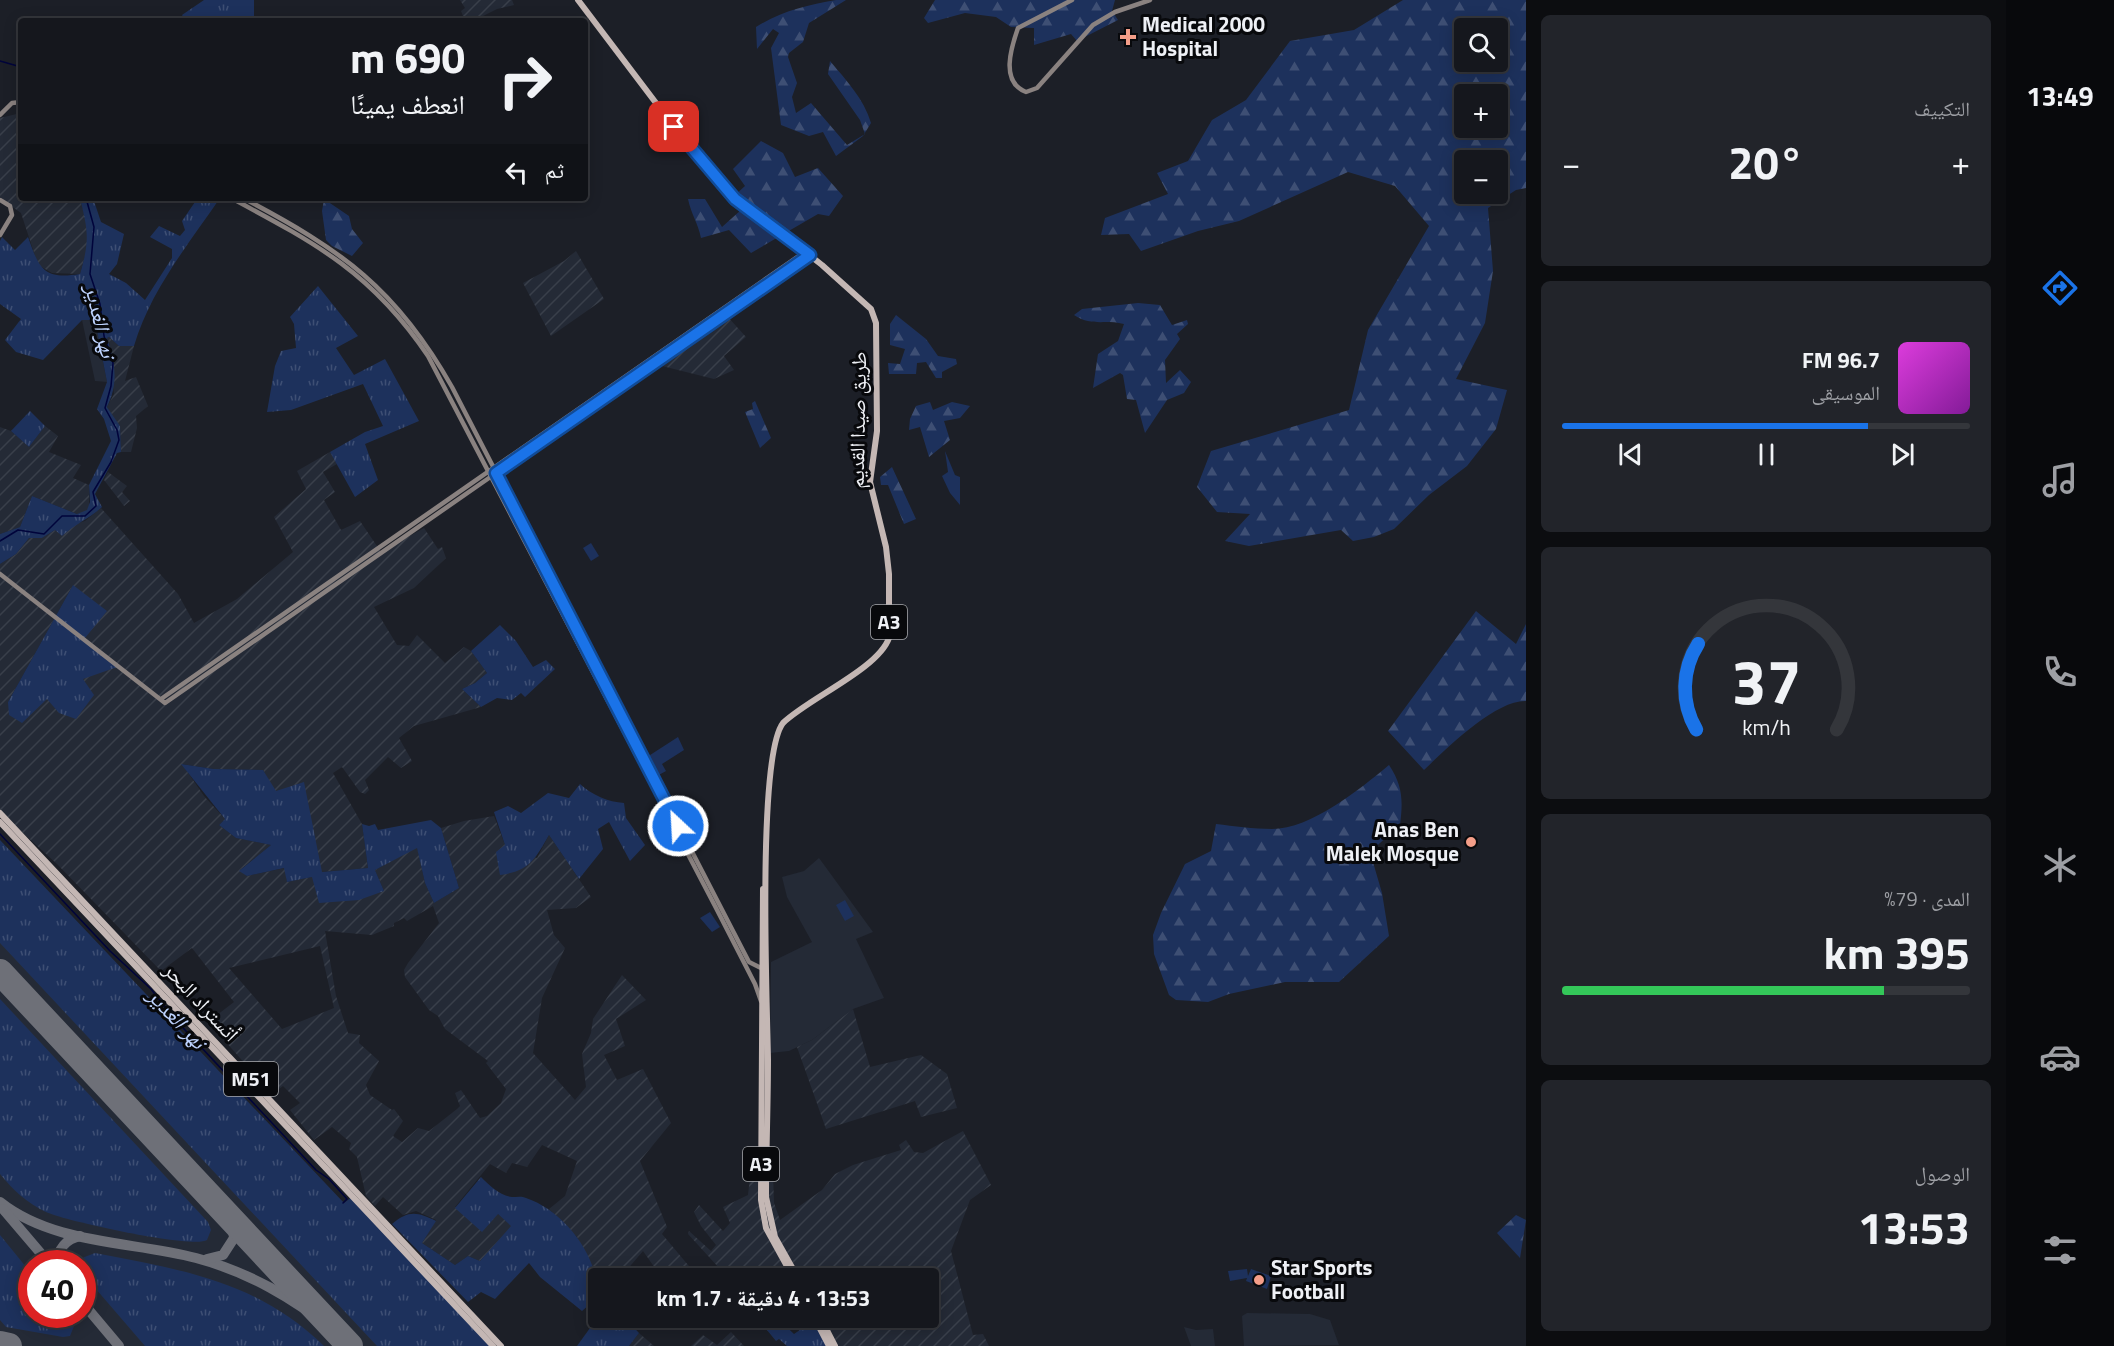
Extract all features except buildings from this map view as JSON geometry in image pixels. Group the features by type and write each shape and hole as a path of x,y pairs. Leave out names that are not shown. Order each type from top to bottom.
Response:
{"highway":[{"name":"طريق صيدا القديم","path":"579,0 684,140 729,192 808,253 867,305 875,318 877,431 870,482 882,528 889,574 889,638 886,647 869,663 791,716 777,731 771,769 766,858"},
{"name":"أتستراد البحر","path":"0,813 501,1346"},
{"name":"أتستراد البحر","path":"0,822 493,1346"},
{"name":"A3","path":"766,858 761,968 760,1200 770,1237 787,1268"},
{"name":"A3","path":"766,858 766,1197 775,1237 792,1268"},
{"path":"820,1328 829,1346"},
{"path":"826,1328 835,1346"}],"street":[{"path":"1072,0 1018,28 1009,72 1017,88 1026,92 1037,88 1093,25 1115,12 1150,0"},
{"path":"0,115 12,103 18,102"},
{"path":"0,200 9,205 12,213 11,219 0,235"},
{"path":"236,201 326,251 382,298 428,356 492,472 744,954 749,962 761,968"},
{"path":"248,201 346,258 378,286 423,339 452,387 492,472 715,906 761,1001"},
{"path":"0,574 163,701 808,253"}],"shaded area":[{"path":"460,0 512,0 514,5 497,9 479,18 464,18 461,11 465,8"},
{"path":"18,114 18,201 81,201 89,232 80,274 52,273 38,265 21,213 0,198 0,118"},
{"path":"576,251 604,299 551,336 523,283 564,261"},
{"path":"727,316 746,337 724,356 734,370 714,379 658,365"},
{"path":"82,320 95,320 107,382 95,381"},
{"path":"109,337 119,346 134,346 125,381 136,377 148,406 136,416 137,428 131,452 121,452 120,427 107,407 114,394 107,338"},
{"path":"45,426 58,436 49,452 81,465 73,478 89,485 89,507 86,512 77,514 32,496 20,527 0,534 0,427 11,431 29,447"},
{"path":"330,452 337,464 323,472 335,492 324,500 341,530 360,521 381,552 424,528 438,549 442,547 446,558 414,588 374,607 397,645 409,646 417,635 445,663 464,647 471,651 487,673 475,683 462,689 481,707 414,726 399,738 412,761 401,768 388,757 365,780 369,790 365,794 360,792 342,767 333,773 362,824 368,868 321,872 263,770 214,769 182,764 204,796 225,819 219,825 236,838 271,845 240,870 247,876 285,868 287,882 312,877 384,891 375,870 417,847 425,883 434,903 459,888 441,828 494,816 505,845 537,858 549,835 591,897 576,908 547,910 554,935 565,948 542,998 533,1053 575,1100 586,1087 582,1054 591,1033 593,1019 622,975 646,1000 616,1019 625,1046 604,1055 617,1080 643,1069 671,1123 640,1161 667,1227 662,1234 691,1268 655,1268 643,1251 629,1268 592,1268 577,1237 549,1209 565,1196 577,1161 542,1145 527,1167 512,1163 506,1173 490,1164 455,1207 498,1214 512,1226 480,1261 468,1256 455,1265 422,1243 436,1220 416,1211 403,1215 383,1197 375,1206 366,1196 357,1157 349,1149 351,1143 332,1127 314,1140 290,1110 300,1103 283,1086 272,1094 208,1022 234,1002 192,948 161,971 57,864 0,812 0,564 16,554 29,538 42,538 55,530 62,536 75,524 85,521 101,508 178,594 194,623 237,599 293,552 274,517 306,489 297,471","holes":["73,585 85,638 83,679 59,713 48,699 8,702","433,906 439,923 408,963 404,970 405,977 429,1010 438,1016 445,1029 488,1061 486,1063 506,1089 501,1103 487,1116 480,1118 461,1090 455,1093 460,1106 457,1109 429,1131 418,1128 402,1142 393,1136 403,1121 394,1109 392,1110 370,1095 366,1085 379,1061 359,1043 360,1035 348,1033 336,996 325,931 372,935 394,926 394,923 404,918 407,921","320,946 334,1008 282,1029 229,968"]},
{"path":"108,472 127,486 122,492 130,501 124,506 104,480"},
{"path":"0,841 339,1203 488,1346 0,1346"},
{"path":"819,858 873,932 856,939 884,998 853,1009 812,1040 789,1051 770,1053 771,962 812,942 787,897 782,877 804,871"},
{"path":"853,1009 870,1067 921,1055 947,1074 957,1108 921,1117 915,1101 826,1129 797,1047 812,1040"},
{"path":"963,1131 991,1185 970,1200 951,1251 973,1335 983,1334 989,1346 835,1346 827,1328 939,1328 939,1268 719,1268 688,1234 689,1231 711,1251 716,1245 701,1226 694,1212 699,1205 723,1231 730,1223 723,1207 748,1195 750,1177 756,1173 773,1173 774,1203 780,1220 822,1190 835,1174 853,1165 901,1150 899,1145 906,1140 914,1152 923,1153"},
{"path":"1247,1313 1310,1314 1330,1320 1339,1345 1244,1346 1242,1316"},
{"path":"1184,1327 1196,1330 1213,1329 1215,1346 1191,1346"},
{"path":"731,1332 744,1346 691,1346 703,1335 717,1345"},
{"path":"639,1333 654,1346 629,1346"}],"green space":[{"path":"204,0 254,0 254,18 184,18 182,15"},
{"path":"846,0 809,23 803,42 789,53 788,57 797,83 792,97 796,113 811,103 847,145 864,135 836,156 823,132 809,136 781,125 771,48 779,33 773,29 757,49 756,27 795,9"},
{"path":"935,0 1115,0 1112,11 1118,20 1077,41 1071,34 1034,45 1034,28 1011,27 996,17 965,13 928,23 924,18"},
{"path":"1403,0 1526,0 1526,188 1516,190 1508,195 1508,150 1454,150 1454,204 1494,204 1488,208 1493,271 1485,323 1456,379 1507,390 1496,429 1467,466 1429,495 1394,529 1374,537 1353,541 1341,530 1249,546 1225,541 1250,514 1217,512 1197,487 1211,451 1349,410 1368,330 1429,226 1395,186 1348,172 1239,221 1198,231 1141,251 1129,234 1101,235 1105,218 1168,194 1157,173 1188,161 1212,120 1246,100 1290,41 1354,30"},
{"path":"830,61 854,90 868,114 871,123 865,133 860,120 828,74"},
{"path":"761,141 783,153 795,177 818,168 843,196 829,216 818,214 751,253 729,230 701,238 688,199 705,199 722,227 741,210 734,196 745,186 733,169"},
{"path":"81,201 94,201 101,222 124,234 117,264 109,274 126,283 145,300 172,258 172,249 150,237 159,226 180,236 185,230 182,221 195,201 218,201 160,287 134,346 119,346 109,337 107,338 112,356 114,381 107,407 120,426 121,452 117,453 95,494 102,507 62,536 55,530 42,538 29,538 16,554 0,564 0,534 20,527 32,496 77,514 87,510 90,502 89,485 111,441 104,419 97,409 107,382 95,320 82,320 43,360 16,352 5,340 21,319 0,304 0,241 2,237 15,250 28,237 40,264 50,273 80,274 87,236"},
{"path":"324,201 327,201 349,216 352,229 363,243 352,256 332,246 326,240 322,211"},
{"path":"318,286 358,336 336,348 354,375 385,359 419,421 365,444 378,480 355,497 330,452 365,432 383,426 363,384 291,410 267,412 275,366 281,351 296,348 294,324 290,317"},
{"path":"1138,303 1160,305 1172,325 1187,320 1188,324 1177,334 1180,339 1165,360 1166,383 1180,370 1191,382 1184,393 1167,400 1145,433 1136,400 1127,399 1123,375 1120,373 1093,388 1098,354 1118,341 1124,324 1087,321 1074,315 1082,309"},
{"path":"896,315 926,339 938,356 956,359 957,364 942,372 942,378 936,378 926,362 917,363 916,374 889,374 888,363 900,364 905,349 890,345 890,324"},
{"path":"755,401 771,438 760,448 745,412 753,409 752,403"},
{"path":"930,402 933,410 952,402 970,406 960,418 944,421 950,440 929,457 920,427 909,430 910,419 916,406"},
{"path":"30,411 45,426 29,447 11,431"},
{"path":"945,451 955,475 960,477 960,505 950,493 942,476 948,472"},
{"path":"892,467 916,519 904,524 888,485 881,485 880,477"},
{"path":"591,543 599,556 591,561 583,548"},
{"path":"73,585 107,611 85,638 120,666 83,679 94,695 76,719 59,713 47,699 22,723 9,715 8,702"},
{"path":"1476,611 1516,644 1526,624 1526,701 1500,708 1486,717 1424,770 1388,731"},
{"path":"500,625 516,641 533,667 546,660 555,669 525,697 521,693 512,700 497,698 481,707 462,689 475,683 487,673 471,651"},
{"path":"678,737 684,750 662,764 666,771 657,776 647,757"},
{"path":"181,764 214,769 263,770 276,791 304,782 322,872 368,868 362,824 369,826 375,824 378,830 431,820 441,828 459,888 434,903 425,883 417,848 375,870 384,891 359,900 319,903 312,877 287,882 284,868 247,876 239,871 271,845 236,838 219,825 225,819"},
{"path":"1389,765 1401,794 1400,825 1370,852 1382,893 1389,936 1339,982 1285,982 1229,994 1208,1002 1176,1000 1169,995 1154,954 1153,935 1185,864 1211,851 1216,824 1272,829 1303,822 1334,806"},
{"path":"580,784 600,797 624,803 626,818 645,845 630,861 609,822 598,829 603,849 579,879 549,835 540,851 525,867 500,875 496,852 505,845 494,812 508,806 521,813 548,793 569,798"},
{"path":"0,840 344,1203 353,1196 493,1346 377,1346 0,943"},
{"path":"845,900 854,916 845,921 836,905"},
{"path":"710,912 720,927 712,932 700,918"},
{"path":"0,999 208,1222 211,1230 207,1240 179,1241 102,1227 58,1216 33,1205 5,1180 0,1174"},
{"path":"481,1177 503,1194 524,1197 554,1213 577,1237 593,1266 594,1268 588,1268 588,1306 582,1311 540,1277 529,1263 495,1299 481,1292 468,1302 392,1224 403,1216 413,1214 436,1221 422,1243 455,1265 468,1256 480,1261 511,1226 498,1214 482,1232 455,1208"},
{"path":"1516,1215 1526,1220 1520,1258 1497,1233"},
{"path":"0,1235 18,1257 18,1328 73,1328 70,1336 63,1337 6,1327 0,1320"},
{"path":"96,1253 188,1273 245,1292 299,1324 324,1346 145,1346 96,1289"},
{"name":"Star Sports Football","path":"1247,1269 1248,1276 1251,1269 1271,1276 1267,1289 1246,1281 1247,1278 1230,1281 1228,1271"},
{"path":"590,1328 634,1328 639,1333 629,1346 577,1346"},
{"path":"765,1328 788,1328 794,1334 803,1328 825,1328 835,1346 787,1346 779,1339 776,1341"}],"waterway":[{"name":"نهر الغدير","path":"0,61 18,66"},
{"name":"نهر الغدير","path":"0,541 18,530 44,534 62,516 85,516 96,506 93,492 111,462 119,440 117,430 105,408 111,386 113,363 104,336 100,304 90,274 94,227 87,201"},
{"name":"نهر الغدير","path":"0,834 110,951 151,989 171,1015 316,1170 329,1179 347,1199 343,1203"}],"taxiway":[{"path":"0,1202 21,1216 69,1234 171,1252 234,1271 287,1297 336,1332"},
{"path":"3,1209 38,1250"},
{"path":"207,1259 223,1255 234,1238 232,1222 223,1210"},
{"path":"61,1250 64,1245 80,1236"},
{"path":"96,1319 119,1346"},
{"path":"0,1340 5,1346"}],"runway":[{"path":"0,972 350,1346"},
{"path":"0,1344 9,1346"}],"place":[{"name":"Medical 2000 Hospital","path":"1128,37"},
{"name":"Anas Ben Malek Mosque","path":"1471,842"},
{"name":"Star Sports Football","path":"1259,1280"}],"route":[{"path":"674,127 735,199 810,255 496,473 678,826"}]}
